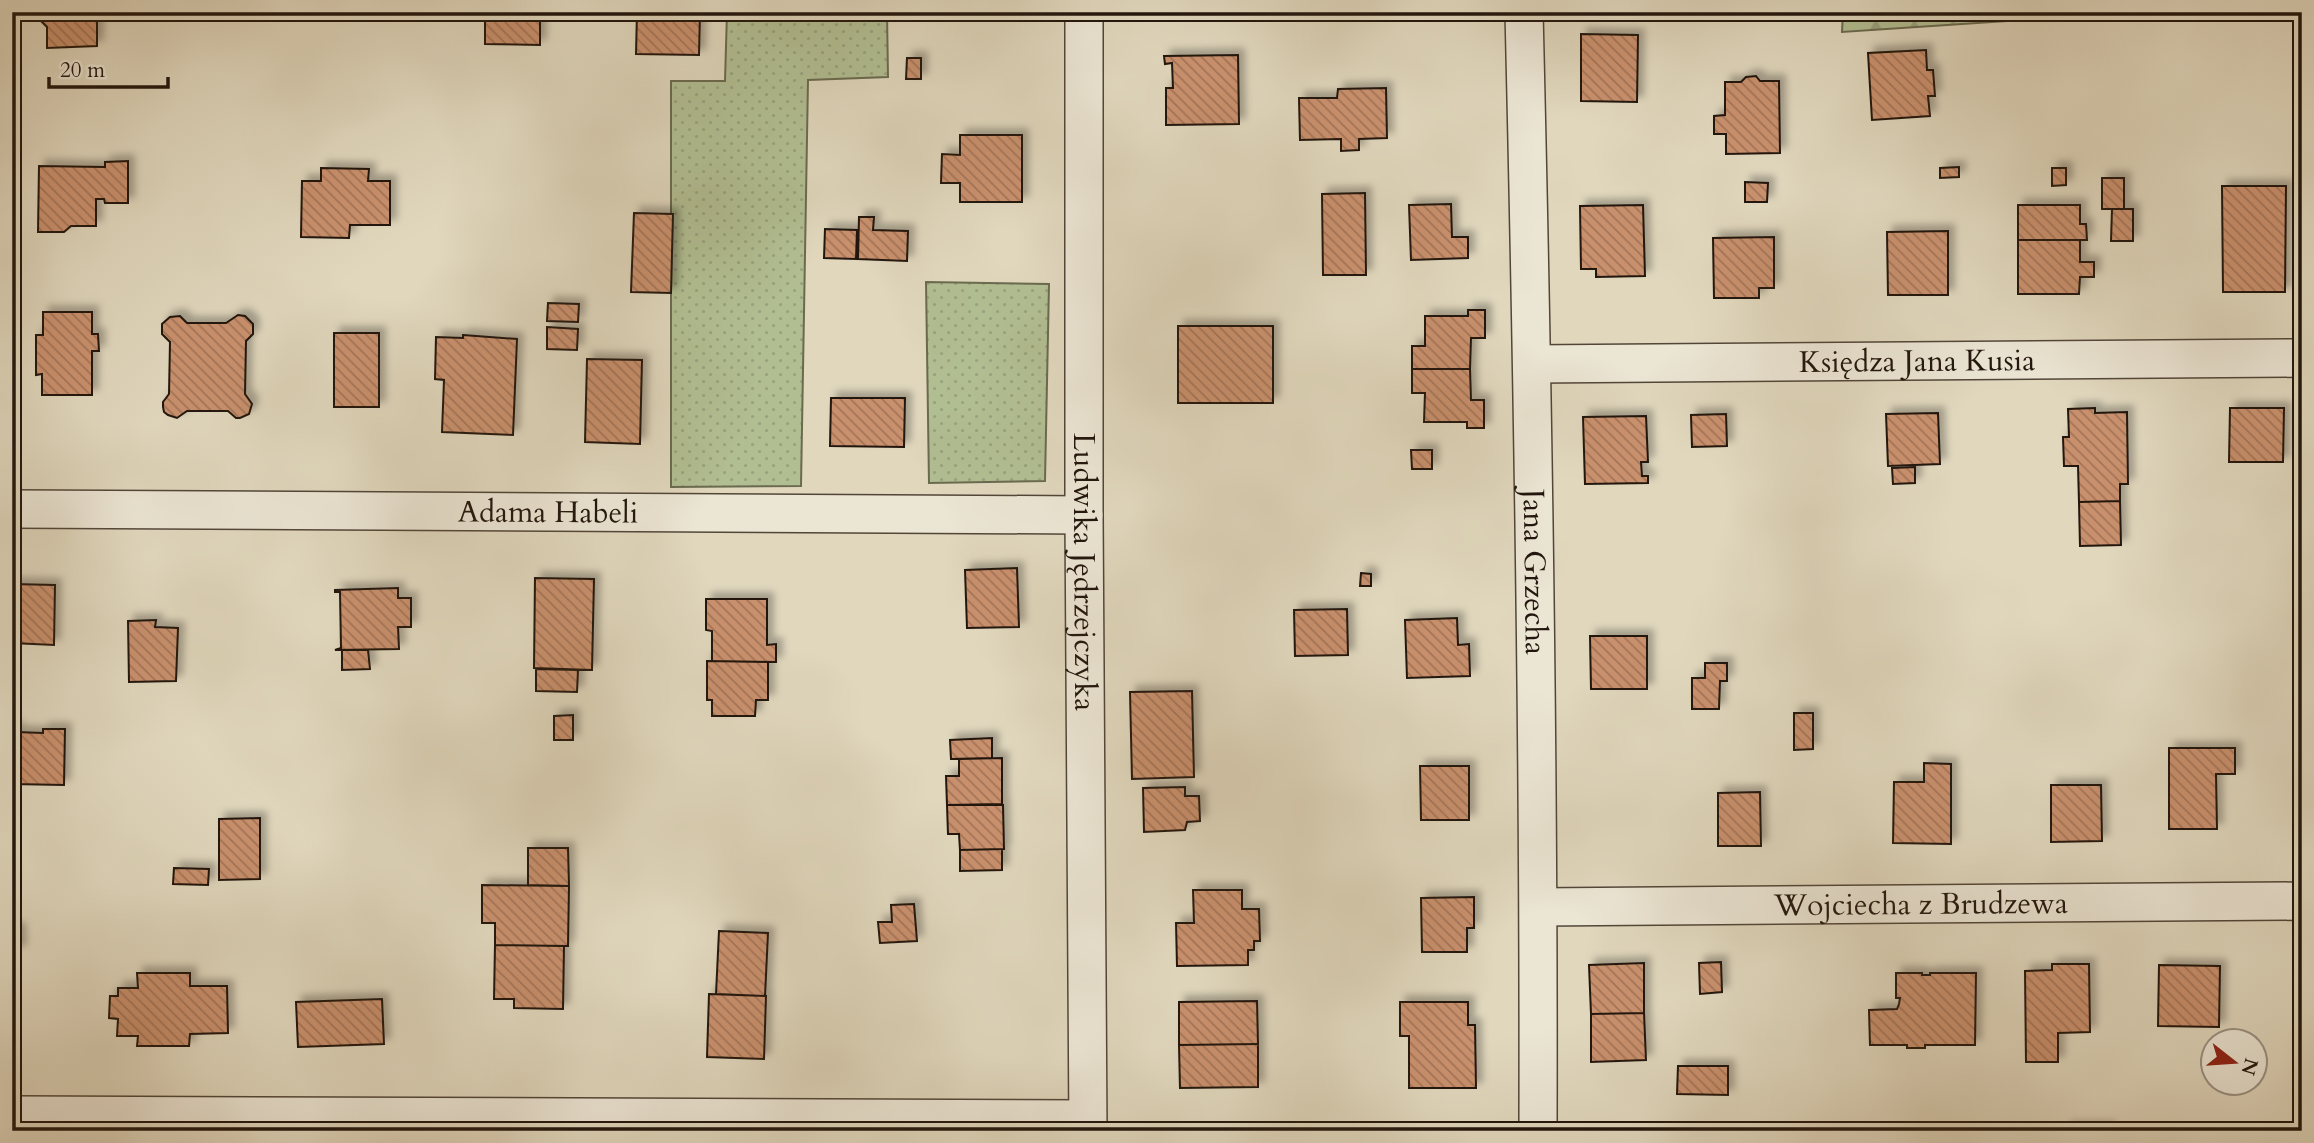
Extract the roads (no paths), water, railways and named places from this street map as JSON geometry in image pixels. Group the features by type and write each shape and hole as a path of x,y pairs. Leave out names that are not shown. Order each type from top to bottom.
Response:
{"street":[{"name":"Ludwika Jędrzejczyka","path":"1084,12 1088,1125"},
{"name":"Jana Grzecha","path":"1524,12 1532,364 1539,907 1538,1131"},
{"name":"Księdza Jana Kusia","path":"1532,364 2302,358"},
{"name":"Adama Habeli","path":"12,509 1084,515"},
{"name":"Wojciecha z Brudzewa","path":"1539,907 2302,901"},
{"path":"12,1115 1088,1125"}]}
